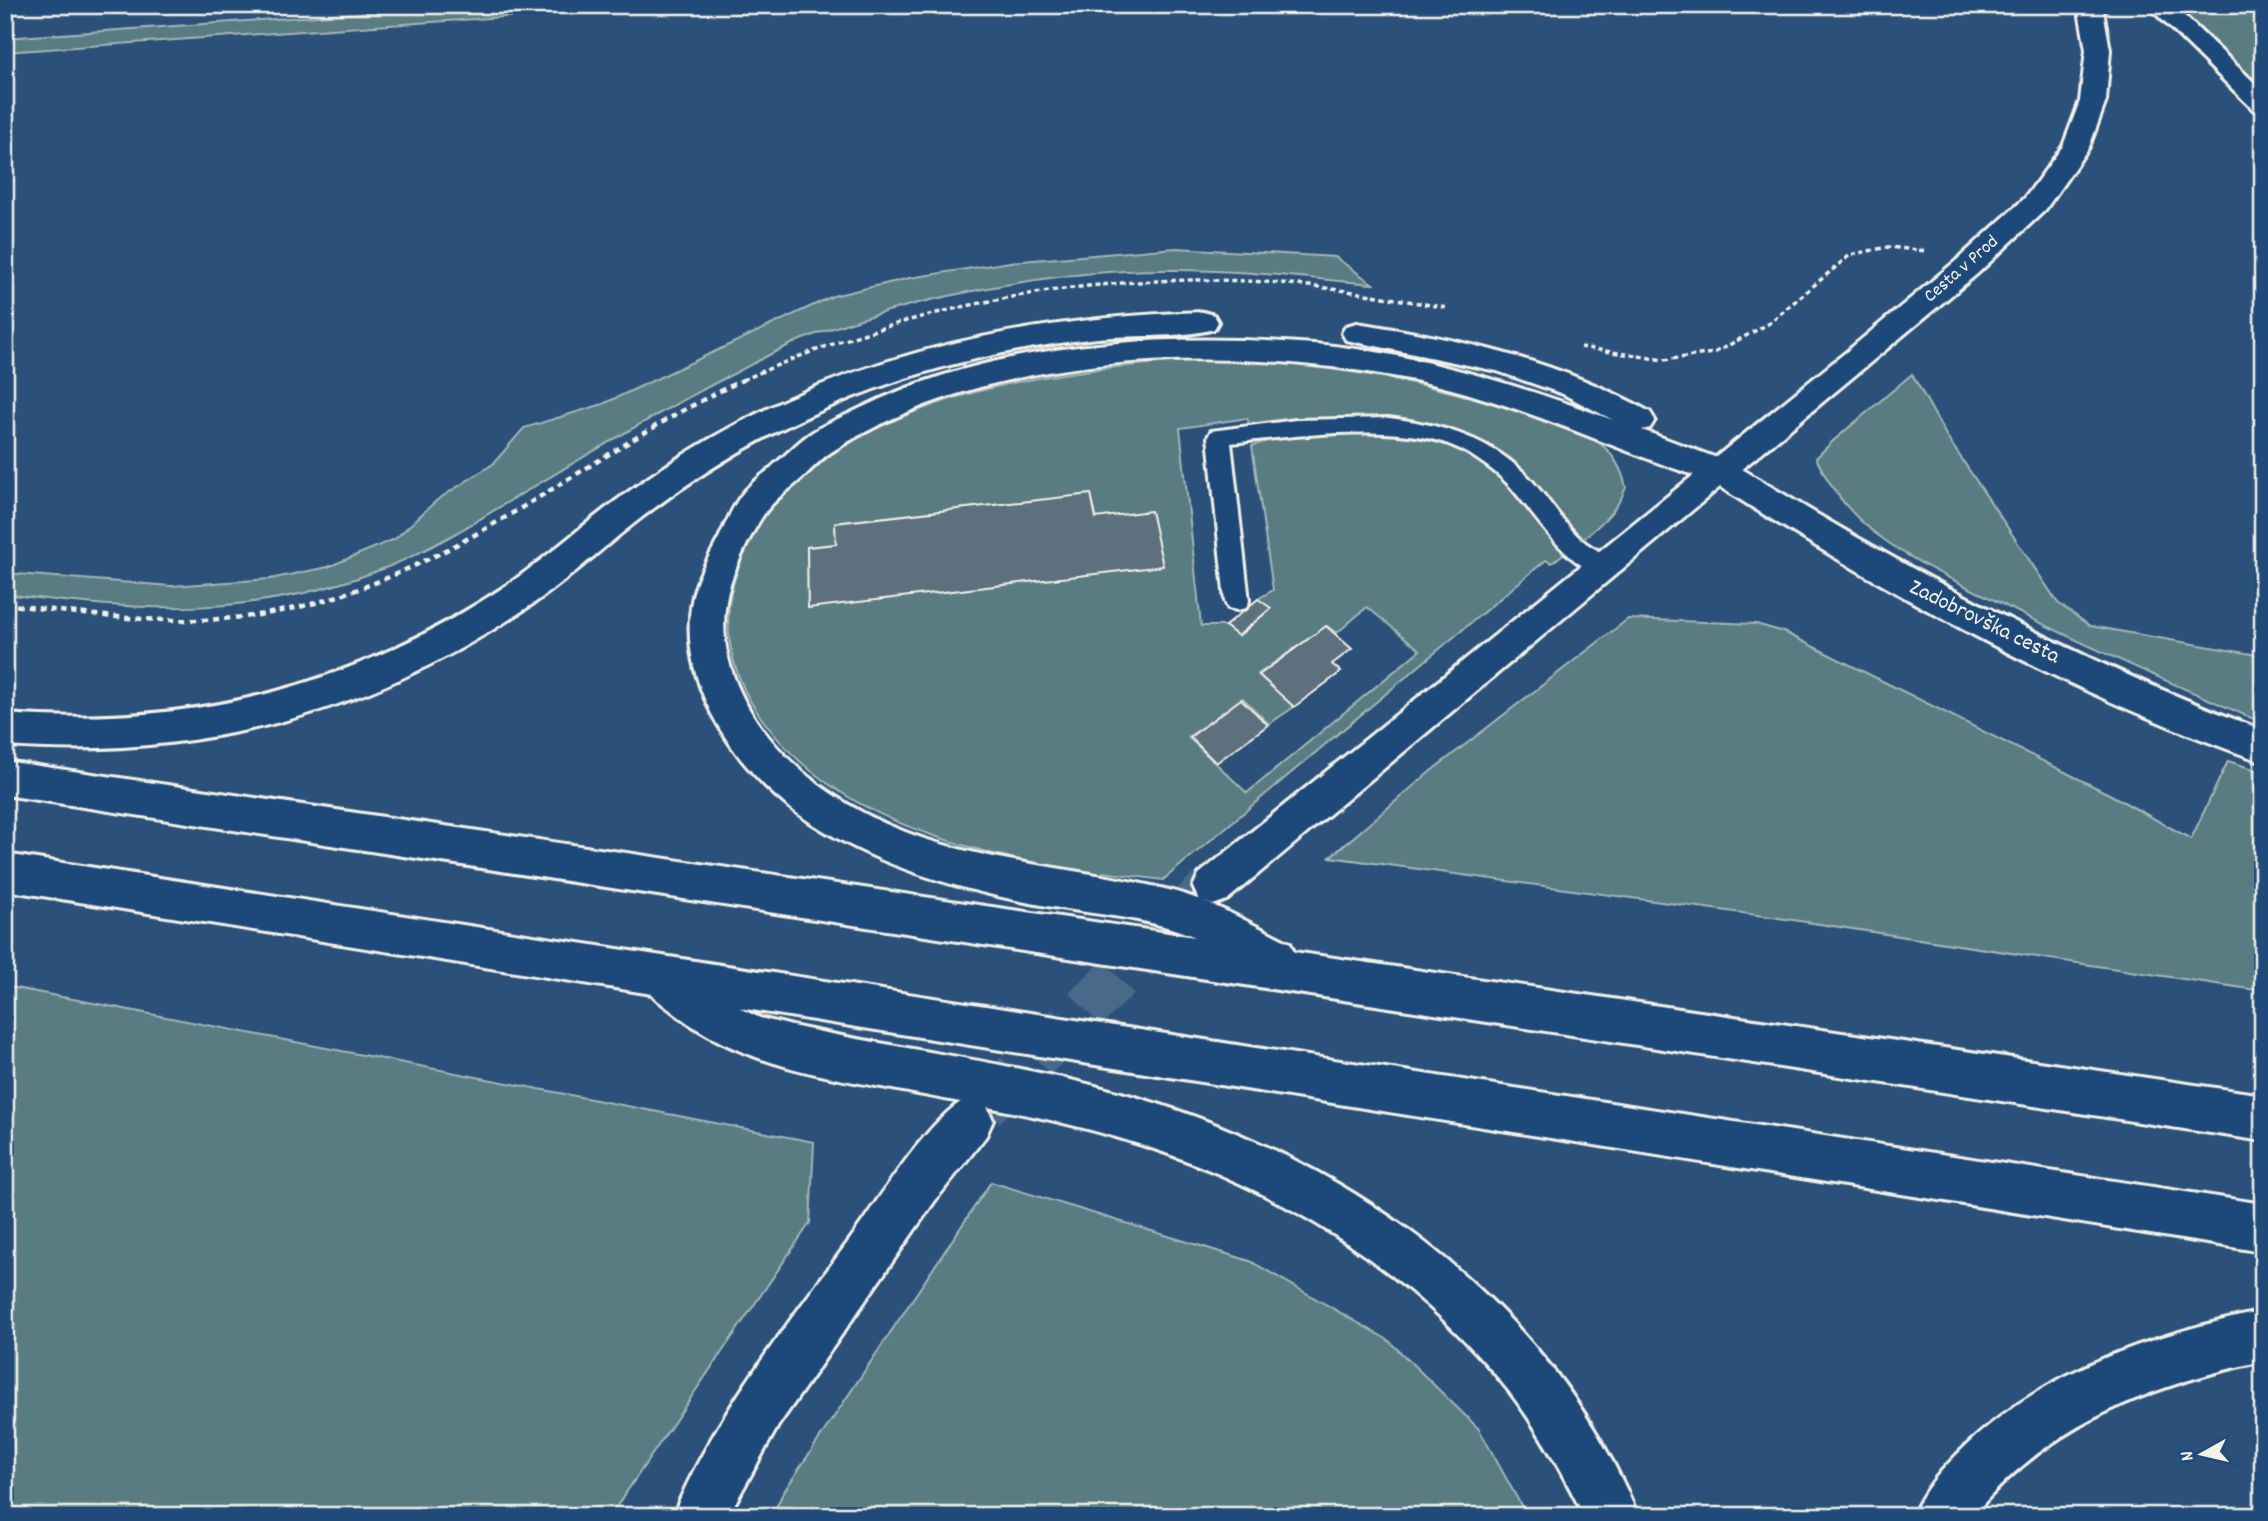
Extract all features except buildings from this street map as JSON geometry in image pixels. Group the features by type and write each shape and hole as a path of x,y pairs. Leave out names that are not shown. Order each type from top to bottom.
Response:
{"main road":[{"name":"Cesta v Prod","path":"1213,887 1602,565 1721,472 1967,267 2035,204 2076,148 2093,101 2098,50 2090,5"},
{"path":"2159,5 2263,105"},
{"path":"5,730 76,735 176,727 279,707 367,678 449,640 490,615 627,510 698,461 769,421 876,378 960,354 1041,336 1148,324 1222,322 1295,325 1431,345 1568,385 1625,412 1721,472"},
{"path":"1315,975 1177,911 1005,880 951,866 901,847 830,812 809,800 776,772 753,747 733,716 716,682 707,644 707,603 718,566 730,539 768,485 822,441 854,423 960,382 1063,360 1209,348 1303,353 1396,366 1443,376 1534,403 1721,472"},
{"name":"Zadobrovška cesta","path":"1721,472 1816,532 1913,588 2176,715 2263,746"},
{"path":"5,778 2263,1118"},
{"path":"5,872 2263,1228"},
{"path":"660,977 735,1029 806,1050 1116,1114 1257,1166 1332,1206 1392,1244 1451,1290 1503,1343 1549,1400 1594,1475 1612,1516"},
{"path":"699,1516 760,1408 917,1185 970,1120"},
{"path":"1939,1516 1990,1454 2043,1416 2091,1389 2154,1361 2263,1336"}],"lane":[{"path":"1237,601 1219,437 1296,428 1389,426 1421,429 1465,442 1513,475 1573,546 1602,565"}],"green space":[{"path":"472,5 674,5 5,52 5,38"},
{"path":"2173,5 2263,5 2263,93"},
{"path":"1176,248 1335,257 1373,284 1216,271 1121,271 1028,281 933,300 887,311 785,347 648,420 436,544 390,566 342,583 247,603 200,607 104,605 5,594 5,573 171,586 270,579 328,567 395,539 437,500 493,464 524,428 603,404 833,296 910,278 1010,262"},
{"path":"1202,360 1322,368 1401,381 1479,399 1562,426 1594,440 1608,450 1615,460 1626,487 1613,510 1595,529 1552,563 1546,560 1163,880 1103,872 1102,878 955,843 907,826 862,805 820,778 783,745 752,704 739,676 730,646 728,615 739,565 755,530 778,498 822,459 865,434 910,413 957,397 1054,375","holes":["1247,418 1249,424 1263,426 1267,441 1252,446 1273,590 1258,599 1270,609 1239,636 1225,626 1201,626 1180,428","1091,494 1096,518 1151,511 1162,566 808,608 807,548 836,544 835,523","1367,607 1420,650 1247,793 1188,737 1243,698 1269,724 1294,707 1258,674 1327,626 1337,633"]},
{"path":"1912,374 1947,437 2058,603 2090,626 2263,656 2263,723 2095,649 1949,578 1889,543 1857,517 1827,480 1816,458"},
{"path":"1628,619 1756,624 1784,632 2109,794 2191,839 2228,761 2263,772 2263,991 1793,920 1330,857 1431,771"},
{"path":"5,986 814,1142 810,1223 610,1516 5,1516"},
{"path":"991,1182 1250,1261 1388,1340 1479,1429 1527,1516 772,1516 783,1493"}],"tunnel":[{"path":"984,1106 1208,891"}]}
